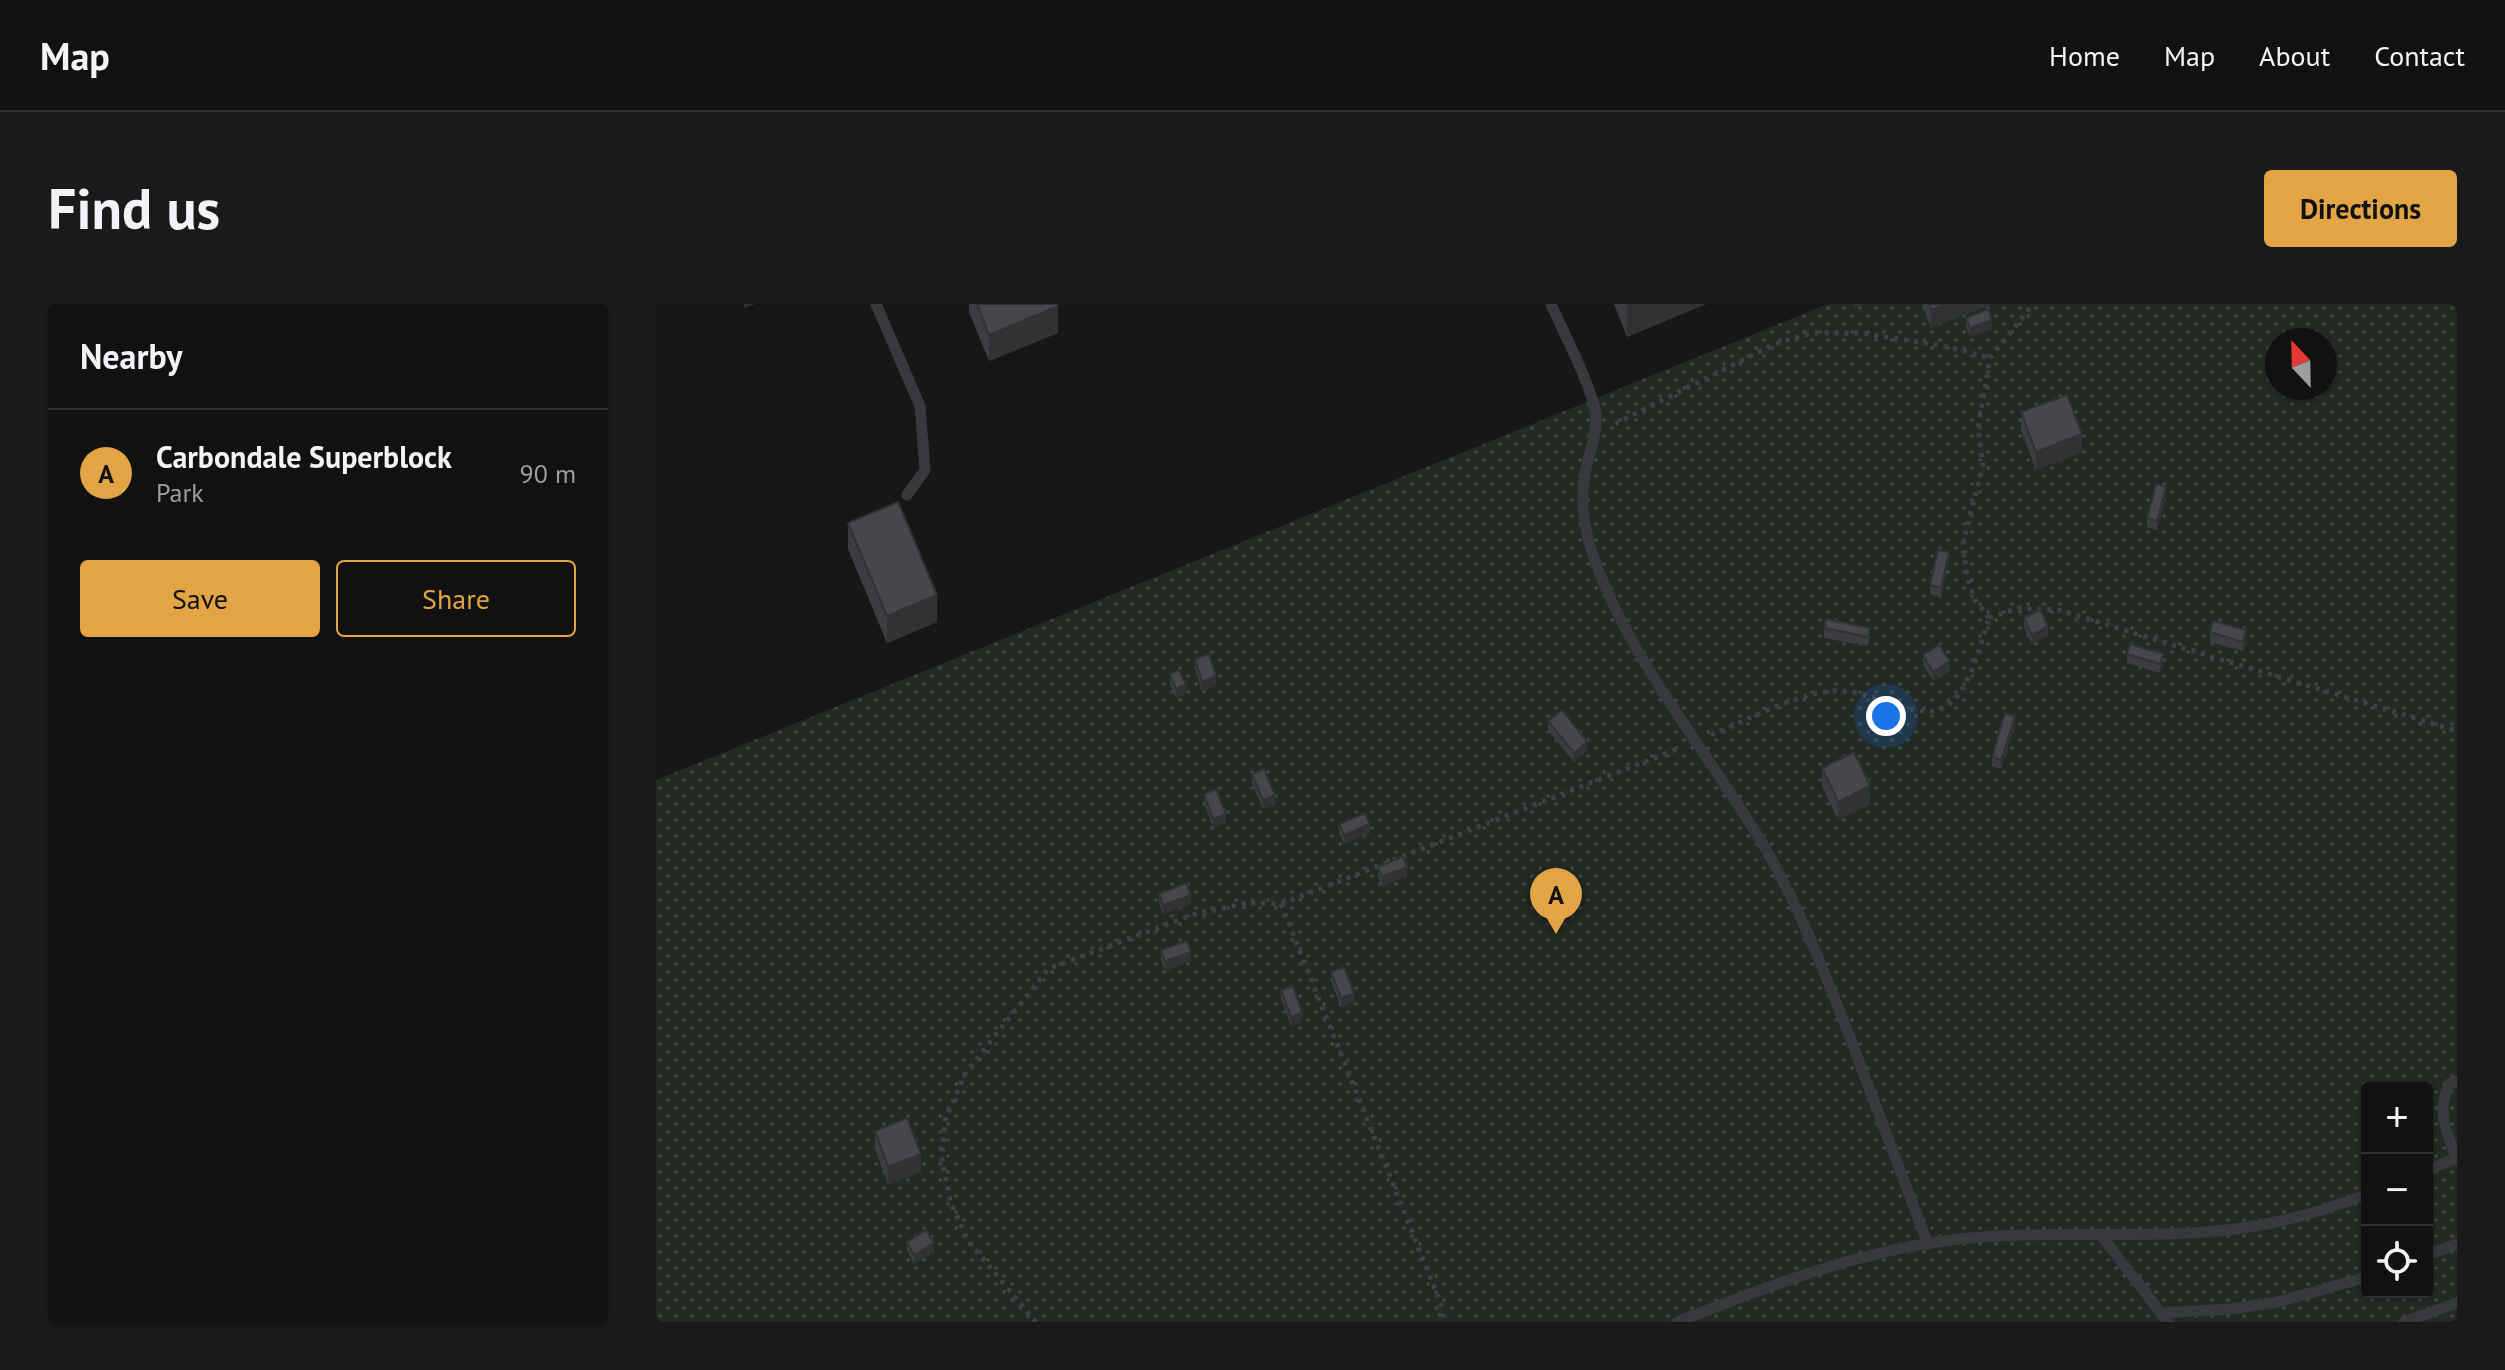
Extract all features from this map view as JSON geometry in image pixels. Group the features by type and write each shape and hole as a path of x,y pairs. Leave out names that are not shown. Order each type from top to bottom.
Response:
{"lane":[{"path":"876,304 920,406 925,470 907,495"},
{"path":"1551,304 1596,412 1596,434 1584,475 1583,509 1586,537 1608,592 1640,653 1769,854 1798,912 1828,981 1928,1244"},
{"path":"2433,1168 2457,1159 2442,1117 2443,1098 2449,1084 2457,1081"},
{"path":"1677,1322 1831,1266 1928,1244 2015,1236 2208,1232 2304,1215 2361,1196"},
{"path":"2100,1234 2164,1317 2278,1302 2361,1279"},
{"path":"2433,1253 2457,1244"},
{"path":"2404,1322 2457,1303"}],"path":[{"path":"1989,618 1975,600 1967,577 1963,543 1983,465 1978,428 1990,358 2033,304"},
{"path":"1596,434 1775,344 1812,333 1861,333 1944,346 1990,358"},
{"path":"1989,618 2019,608 2058,610 2457,731"},
{"path":"1036,1322 968,1241 951,1204 942,1161 945,1120 965,1074 1048,969 1192,915 1247,903 1281,904 1805,696 1834,691 1858,693 1916,710 1940,710 1958,697 1968,679 1989,618"},
{"path":"1281,904 1441,1304 1440,1322"}],"shaded area":[{"path":"1828,304 2457,304 2457,1322 656,1322 656,780"}],"building":[{"path":"977,304 1057,304 1058,306 989,335"},
{"path":"1929,304 1946,304 1931,310"},
{"path":"1988,309 1992,320 1970,328 1966,318"},
{"path":"2067,395 2082,434 2036,452 2021,412"},
{"path":"2156,484 2166,487 2157,521 2147,518"},
{"path":"898,502 937,595 887,616 848,523"},
{"path":"1938,550 1949,552 1941,588 1930,585"},
{"path":"2040,610 2048,626 2032,635 2024,618"},
{"path":"1826,619 1870,628 1868,637 1824,628"},
{"path":"2213,621 2246,630 2243,642 2210,632"},
{"path":"2130,644 2163,654 2160,664 2127,654"},
{"path":"1939,645 1950,661 1933,672 1923,655"},
{"path":"1209,654 1216,676 1202,682 1195,659"},
{"path":"1179,670 1186,684 1176,689 1170,674"},
{"path":"1562,710 1587,742 1574,753 1548,721"},
{"path":"2005,713 2015,717 2001,760 1992,757"},
{"path":"1854,752 1870,786 1838,802 1822,768"},
{"path":"1264,769 1275,795 1263,800 1252,774"},
{"path":"1216,789 1226,814 1213,819 1204,794"},
{"path":"1365,813 1370,824 1344,835 1339,824"},
{"path":"1403,856 1407,867 1382,877 1378,867"},
{"path":"1186,883 1191,895 1163,905 1159,894"},
{"path":"1187,941 1191,952 1165,961 1161,950"},
{"path":"1344,967 1354,993 1341,998 1331,972"},
{"path":"1293,986 1302,1013 1291,1017 1281,990"},
{"path":"907,1118 921,1154 888,1167 875,1131"},
{"path":"926,1230 934,1243 914,1255 907,1242"}],"place":[{"name":"Carbondale Superblock","path":"1556,934"}]}
